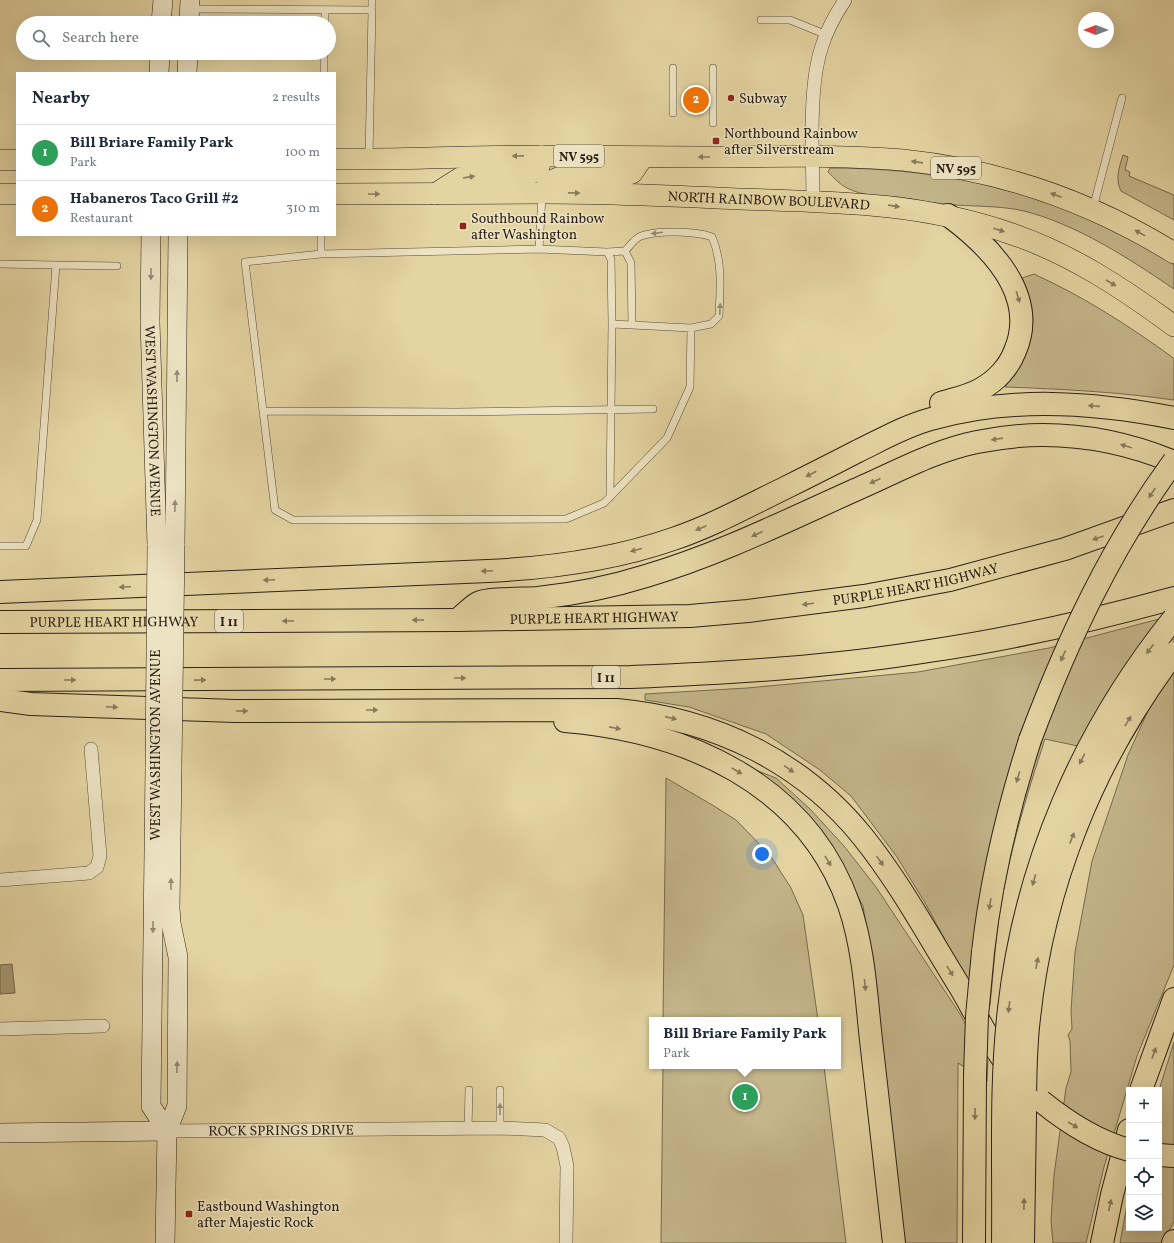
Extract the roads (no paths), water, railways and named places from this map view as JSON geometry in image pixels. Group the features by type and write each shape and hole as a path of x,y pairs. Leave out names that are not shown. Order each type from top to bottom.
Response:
{"highway":[{"path":"836,462 902,416 981,389 998,377 1014,356 1019,343 1022,323 1021,304 1015,288 1007,273 978,241 948,216"},
{"path":"0,592 488,572 559,566 607,558 674,539 729,515 901,428 944,415 987,407 1032,404 1084,405 1121,409 1174,418"},
{"path":"457,620 479,602 538,598 583,591 628,582 672,568 739,542 931,456 976,442 1033,435 1082,437 1118,443 1170,460 1124,536 1089,600 1061,660 1030,740 1012,799 990,899 977,1016 975,1075 974,1243"},
{"name":"PURPLE HEART HIGHWAY","path":"0,622 457,620 705,615 791,607 864,596 950,580 1036,558 1113,533 1174,510"},
{"name":"I 11","path":"0,680 623,677 694,675 835,663 929,652 1049,629 1174,598"},
{"path":"1004,1243 1004,1082 1007,1034 1014,971 1031,890 1054,822 1083,757 1120,692 1174,618"},
{"path":"1023,1243 1028,1019 1036,969 1050,907 1070,841 1096,779 1138,705 1174,653"},
{"path":"0,700 31,704 235,711 453,712 587,709 647,714 684,721 719,732 746,744 779,762 809,784 832,804 871,848 957,984 990,1041 1020,1080 1041,1102 1068,1122 1089,1134 1126,1149"},
{"path":"453,712 576,722 624,730 672,742 712,758 745,776 777,799 803,826 820,848 839,882 848,904 859,942 894,1243"},
{"path":"1142,1087 1174,1000"},
{"path":"1102,1243 1112,1195 1126,1141"},
{"path":"1162,1155 1174,1156"}],"main road":[{"path":"162,16 163,0"},
{"path":"159,72 160,60"},
{"path":"187,72 188,60"},
{"path":"435,194 460,178 467,176 524,176 532,174 538,170 542,156"},
{"name":"NV 595","path":"336,159 542,156 813,157 870,158 946,166 1008,179 1053,194 1136,230 1174,253"},
{"path":"542,193 551,181 563,176 623,176 632,173 643,157"},
{"path":"0,160 16,160"},
{"name":"NORTH RAINBOW BOULEVARD","path":"336,194 542,193 881,204 948,216 1011,234 1054,252 1122,290 1174,326"},
{"path":"0,194 16,194"},
{"name":"WEST WASHINGTON AVENUE","path":"151,236 151,337 166,545"},
{"name":"WEST WASHINGTON AVENUE","path":"167,1131 151,1106 163,767 166,545 178,236"},
{"name":"WEST WASHINGTON AVENUE","path":"163,767 171,923 178,957 177,1106 167,1131 165,1243"},
{"name":"ROCK SPRINGS DRIVE","path":"0,1133 167,1131"}],"street":[{"path":"813,202 816,73 821,49 835,17 845,0"},
{"path":"0,880 89,872 98,867 100,856 91,749"},
{"path":"0,1029 103,1026"},
{"name":"ROCK SPRINGS DRIVE","path":"167,1131 500,1128 540,1129 553,1133 558,1138 567,1156 566,1243"}],"lane":[{"path":"369,158 372,0"},
{"path":"325,10 325,16"},
{"path":"189,11 372,10"},
{"path":"761,20 790,20 827,35"},
{"path":"324,60 324,72"},
{"path":"672,113 673,68"},
{"path":"713,68 713,123"},
{"path":"1092,210 1122,98"},
{"path":"539,249 542,193"},
{"path":"612,324 691,328 711,324 719,316 719,260 717,248 712,236 704,234 649,234 639,236 625,251 607,252 539,249 321,254 245,262 275,510 293,520 566,519 604,503 667,438 690,387 691,328"},
{"path":"321,236 321,254"},
{"path":"625,251 631,263 632,325"},
{"path":"607,252 611,259 612,324 610,497"},
{"path":"0,264 118,266"},
{"path":"0,546 26,546 37,520 56,265"},
{"path":"263,411 457,412 653,409"},
{"path":"468,1090 468,1129"},
{"path":"500,1090 500,1128"}],"place":[{"name":"Subway","path":"731,98"},
{"name":"Habaneros Taco Grill #2","path":"696,100"},
{"name":"Northbound Rainbow after Silverstream","path":"716,141"},
{"name":"Southbound Rainbow after Washington","path":"463,226"},
{"name":"Bill Briare Family Park","path":"745,1097"},
{"name":"Eastbound Washington after Majestic Rock","path":"189,1214"}]}
